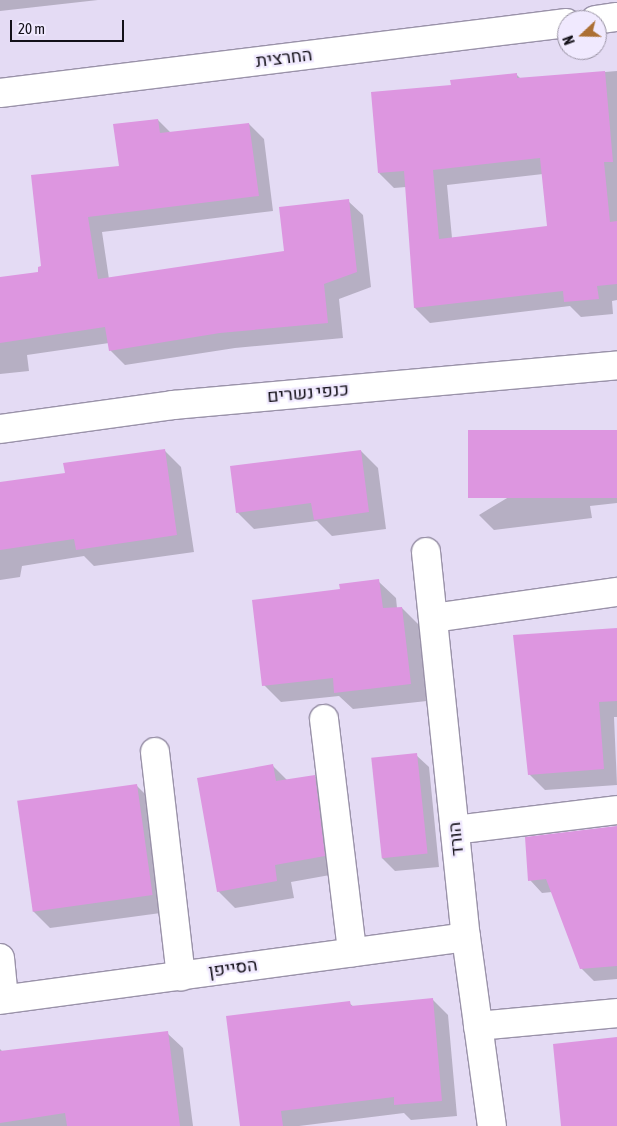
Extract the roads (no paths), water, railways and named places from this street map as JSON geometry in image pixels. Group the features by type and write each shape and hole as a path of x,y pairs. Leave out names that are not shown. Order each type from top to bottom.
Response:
{"street":[{"name":"החרצית","path":"0,93 557,25"},
{"name":"כנפי נשרים","path":"0,429 173,405 617,365"},
{"name":"הורד","path":"426,552 466,937 492,1126"},
{"path":"434,618 617,592"},
{"path":"324,719 352,952"},
{"path":"155,752 181,976"},
{"path":"456,830 617,810"},
{"name":"הסייפן","path":"2,1000 466,937"},
{"path":"0,958 2,1000"},
{"path":"478,1026 617,1012"}]}
